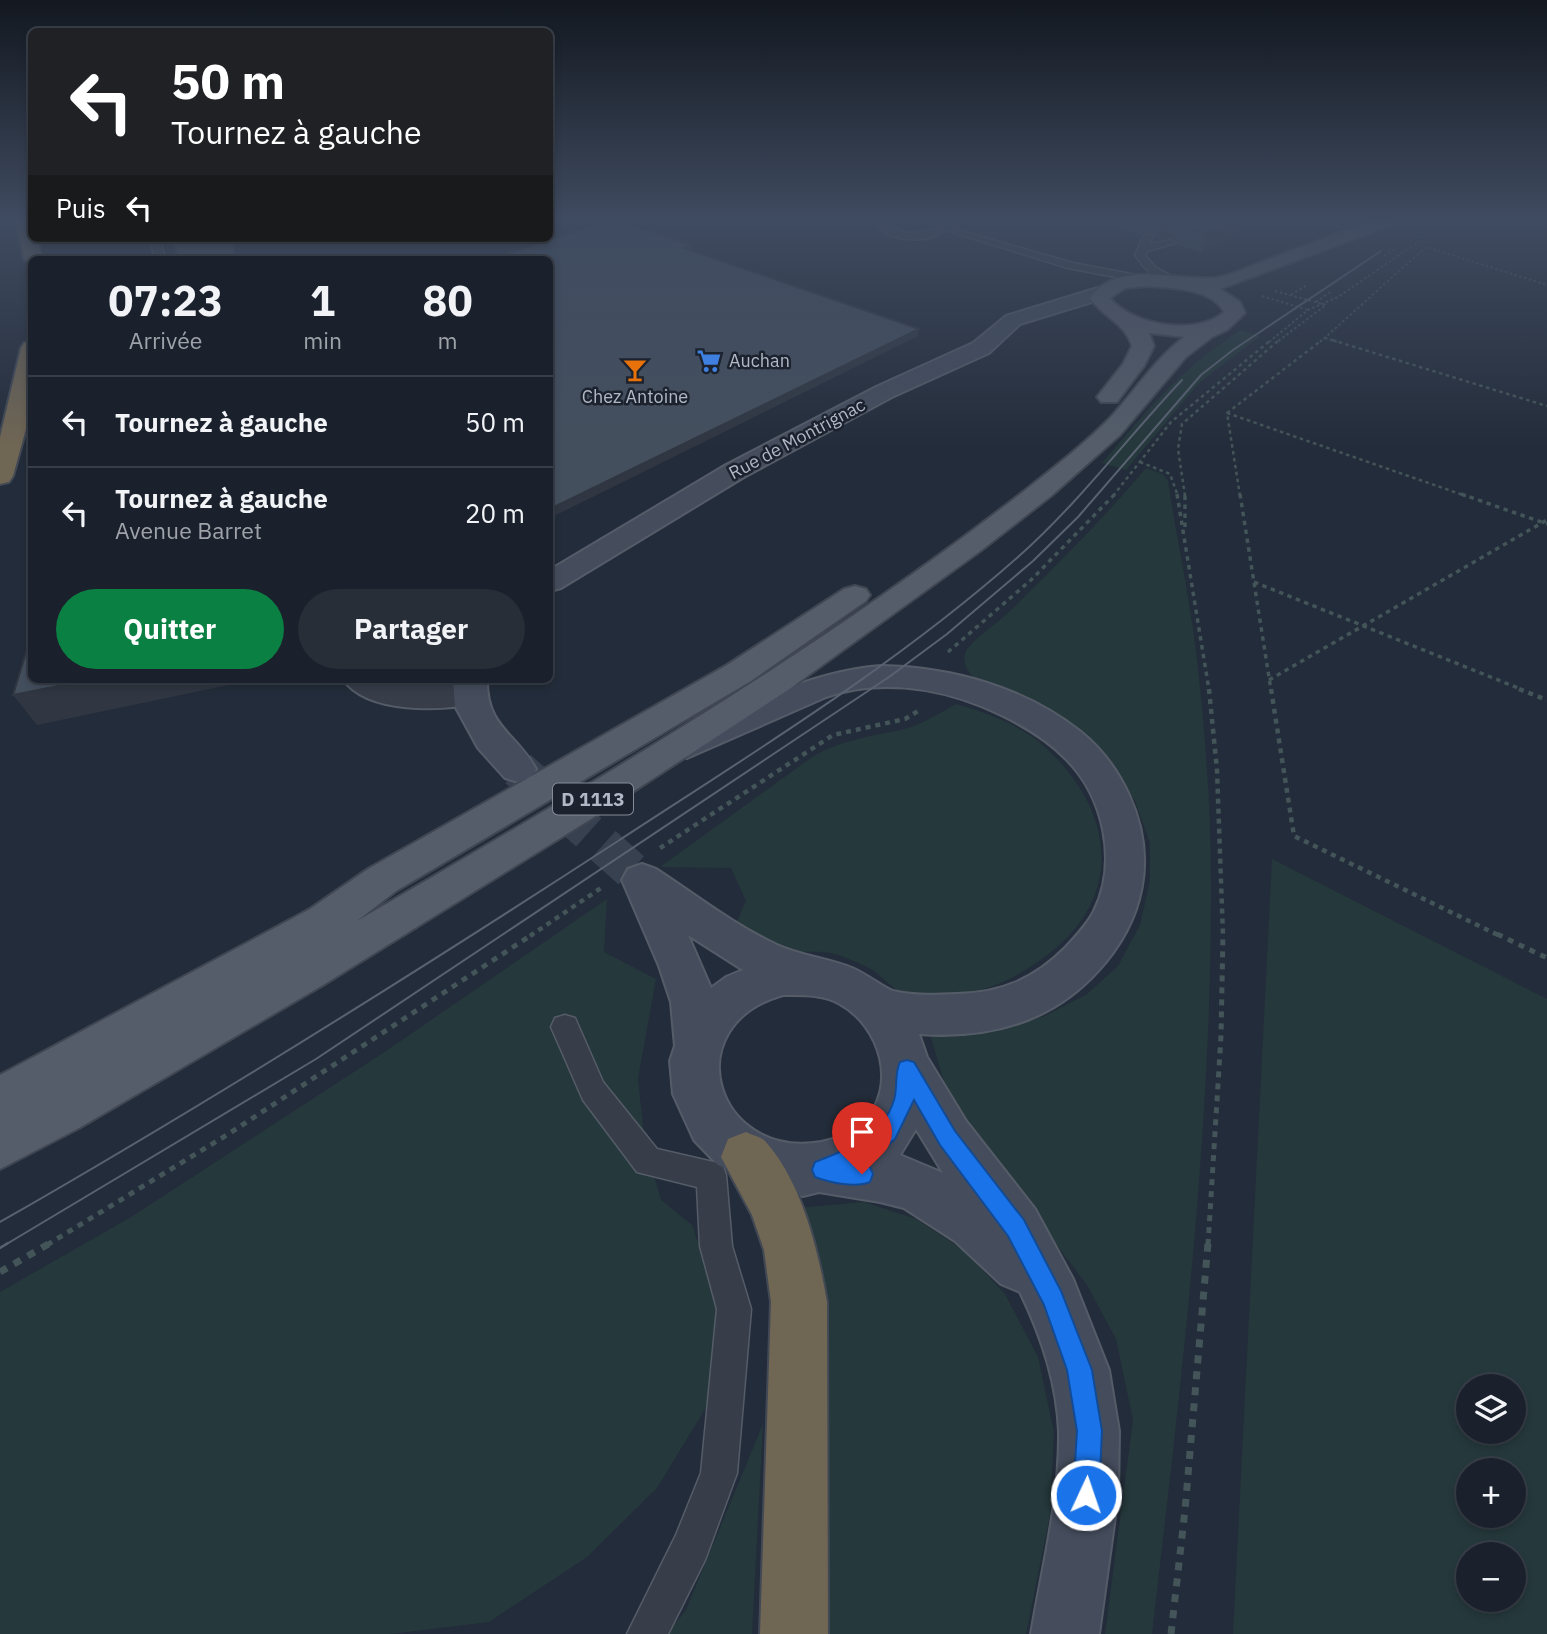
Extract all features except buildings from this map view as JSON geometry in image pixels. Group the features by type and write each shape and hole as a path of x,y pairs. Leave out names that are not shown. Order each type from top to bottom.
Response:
{"highway":[{"path":"0,476 15,429 28,367"},
{"path":"725,1156 774,1202 791,1250 799,1302 794,1634"}],"main road":[{"name":"Rue de Montrignac","path":"553,580 735,471 884,392 981,348 1013,320 1090,295"},
{"path":"971,514 1038,464 1097,411 1119,386 1143,346 1139,334 1127,320 1104,306 1100,298 1102,295"},
{"path":"1217,295 1233,306 1227,319"},
{"path":"1127,320 1166,329 1195,330 1227,319 1238,295"},
{"name":"Rue de Montrignac","path":"1049,310 1083,312 1127,320"},
{"name":"D 1113","path":"0,1145 343,951 660,758 863,622 1008,517 1097,443 1123,417 1187,342 1227,319"},
{"name":"D 1113","path":"0,1100 325,921 382,880 739,673 872,583"},
{"path":"660,758 817,688 844,681 889,677 935,681 981,692 1021,709 1057,732 1088,760 1112,797 1124,835 1127,877 1117,914 1093,950 1058,981 1018,1004 970,1015 920,1015 880,1009"},
{"path":"469,687 476,720 518,769"},
{"path":"1053,1299 993,1237 934,1194 882,1177 823,1170 783,1170 725,1156 701,1107 694,1075 698,1045 694,1002 681,966 642,880 728,940 765,960 838,982 860,993 880,1009 899,1036 907,1069 948,1138 1016,1228 1053,1299 1080,1370 1089,1431 1086,1495 1065,1634"},
{"path":"698,1045 710,1019 730,998 755,984 783,976 812,976"},
{"path":"823,1170 859,1156 887,1132 904,1102 907,1069"}],"street":[{"path":"365,683 373,689 443,698 469,687"}],"lane":[{"path":"565,1027 593,1091 648,1163 725,1156 716,1246 734,1309 719,1473 691,1546 647,1634"}],"path":[{"path":"1316,302 1326,295"},
{"path":"1182,424 1171,422 1308,310 1341,295"},
{"path":"1227,413 1325,338 1372,295"},
{"path":"1325,338 1547,406"},
{"path":"1227,413 1546,523"},
{"path":"1227,413 1294,836 1547,958"},
{"path":"1140,462 1170,474 1181,513 1207,662 1218,774 1224,902 1222,1038 1213,1195 1171,1634"},
{"path":"1269,680 1546,523"},
{"path":"1254,582 1547,700"}],"shaded area":[{"path":"1241,330 1260,336 1199,383 1126,470 1102,463 1182,375"},
{"path":"1146,468 1163,474 1168,481 1197,659 1210,825 1210,975 1193,1258 1152,1634 1105,1634 1133,1420 1116,1339 1087,1285 1024,1202 946,1108 943,1078 928,1028 1000,1030 1045,1016 1087,994 1118,966 1140,925 1150,880 1150,843 1135,801 1108,762 975,680 964,659 969,647 1062,559"},
{"path":"956,704 1004,721 1046,748 1069,773 1087,800 1097,827 1102,855 1098,883 1088,910 1070,935 1043,958 1011,978 963,994 904,993 874,971 850,959 828,953 777,949 735,926 746,901 731,868 660,867 815,755 847,742 915,726"},
{"path":"1272,859 1547,999 1547,1634 1233,1634"},
{"path":"607,899 604,952 656,979 638,1079 645,1144 661,1200 692,1225 718,1302 713,1396 657,1488 587,1557 489,1622 391,1634 0,1634 0,1292 131,1217 386,1051"},
{"path":"864,1202 916,1219 965,1251 1005,1294 1038,1357 1054,1432 1050,1515 1026,1634 824,1634 797,1208"},
{"path":"763,1424 752,1634 667,1634 686,1610"}],"tunnel":[{"path":"518,769 642,880"}],"tram line":[{"path":"5,1245 316,1059 889,677 947,634 1033,561 1078,517 1201,375 1233,350 1315,295"},
{"path":"0,1222 234,1084 389,988 721,774 873,671 971,597 1040,537 1182,380"},
{"path":"0,1248 8,1243"}],"place":[{"name":"Auchan","path":"709,361"},
{"name":"Chez Antoine","path":"635,370"}],"route":[{"path":"862,1174 823,1170 859,1156 887,1132 904,1102 907,1069 948,1138 1016,1228 1053,1299 1080,1370 1089,1431 1086,1495"}]}
